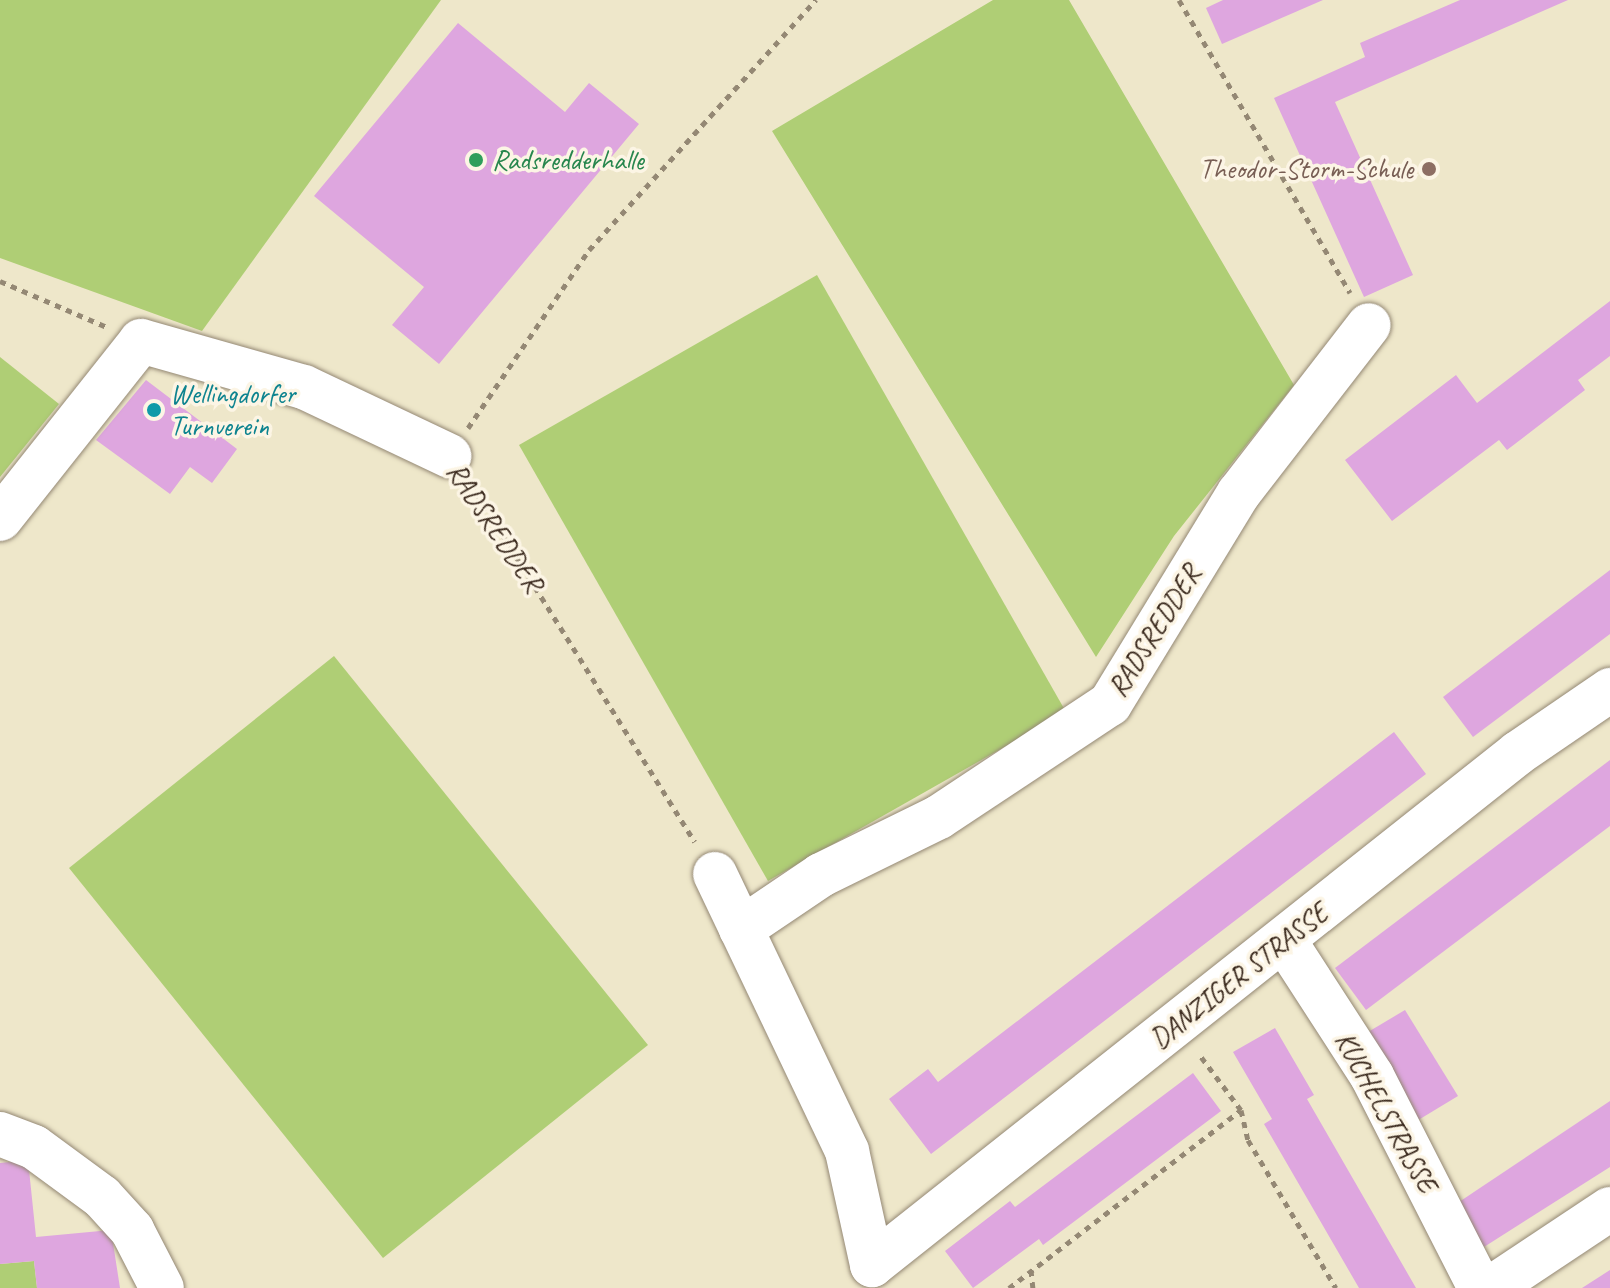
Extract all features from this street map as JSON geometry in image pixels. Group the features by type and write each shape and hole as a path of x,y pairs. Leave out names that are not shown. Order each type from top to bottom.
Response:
{"street":[{"name":"RADSREDDER","path":"741,929 821,875 939,817 1110,704 1239,493 1369,325"},
{"name":"RADSREDDER","path":"141,341 304,387 449,456"},
{"path":"0,519 141,341"},
{"name":"DANZIGER STRASSE","path":"741,929 847,1151 872,1265 1518,753 1610,690"},
{"path":"715,874 741,929"},
{"name":"KUCHELSTRASSE","path":"1284,940 1372,1076 1480,1288"},
{"path":"0,1134 34,1147 102,1197 132,1230 162,1288"},
{"path":"1491,1288 1610,1209"}],"path":[{"path":"449,456 589,250 816,0"},
{"path":"1179,0 1369,325"},
{"path":"0,281 141,341"},
{"name":"RADSREDDER","path":"449,456 715,874"},
{"path":"1177,1025 1241,1110 1248,1140 1336,1288"},
{"path":"1009,1288 1241,1110"},
{"path":"1031,1270 1033,1288"}],"green space":[{"path":"0,0 441,0 202,331 0,258"},
{"path":"993,0 1069,0 1294,385 1174,536 1096,657 772,131"},
{"path":"817,275 1066,712 768,881 519,445"},
{"path":"0,357 59,404 0,477"},
{"path":"334,656 648,1045 383,1258 69,868"},
{"path":"34,1261 37,1288 0,1288 0,1264"}],"building":[{"path":"1223,0 1323,0 1222,44 1206,8"},
{"path":"1460,0 1568,0 1335,102 1413,275 1364,297 1274,98 1365,57 1360,43"},
{"name":"Radsredderhalle","path":"458,23 565,112 589,83 639,124 439,364 392,325 424,287 314,196"},
{"path":"1610,301 1610,356 1578,380 1585,390 1507,450 1499,440 1392,521 1345,460 1456,375 1477,403"},
{"name":"Wellingdorfer Turnverein","path":"146,380 237,449 212,483 190,467 170,494 96,440"},
{"path":"1610,570 1610,634 1473,737 1443,697"},
{"path":"1394,732 1426,774 931,1154 889,1099 928,1069 938,1082"},
{"path":"1610,760 1610,826 1366,1010 1335,968"},
{"path":"1405,1010 1458,1096 1415,1122 1363,1035"},
{"path":"1275,1028 1314,1095 1307,1099 1416,1288 1359,1288 1264,1124 1272,1119 1233,1052"},
{"path":"1193,1073 1221,1111 1043,1245 1039,1239 973,1288 945,1251 1010,1201 1015,1207"},
{"path":"1610,1101 1610,1167 1484,1247 1456,1204"},
{"path":"28,1160 36,1237 111,1230 120,1288 37,1288 34,1261 0,1264 0,1163"},
{"path":"1610,1270 1610,1288 1582,1288"}],"place":[{"name":"Radsredderhalle","path":"476,160"},
{"name":"Theodor-Storm-Schule","path":"1429,169"},
{"name":"Wellingdorfer Turnverein","path":"154,410"}]}
